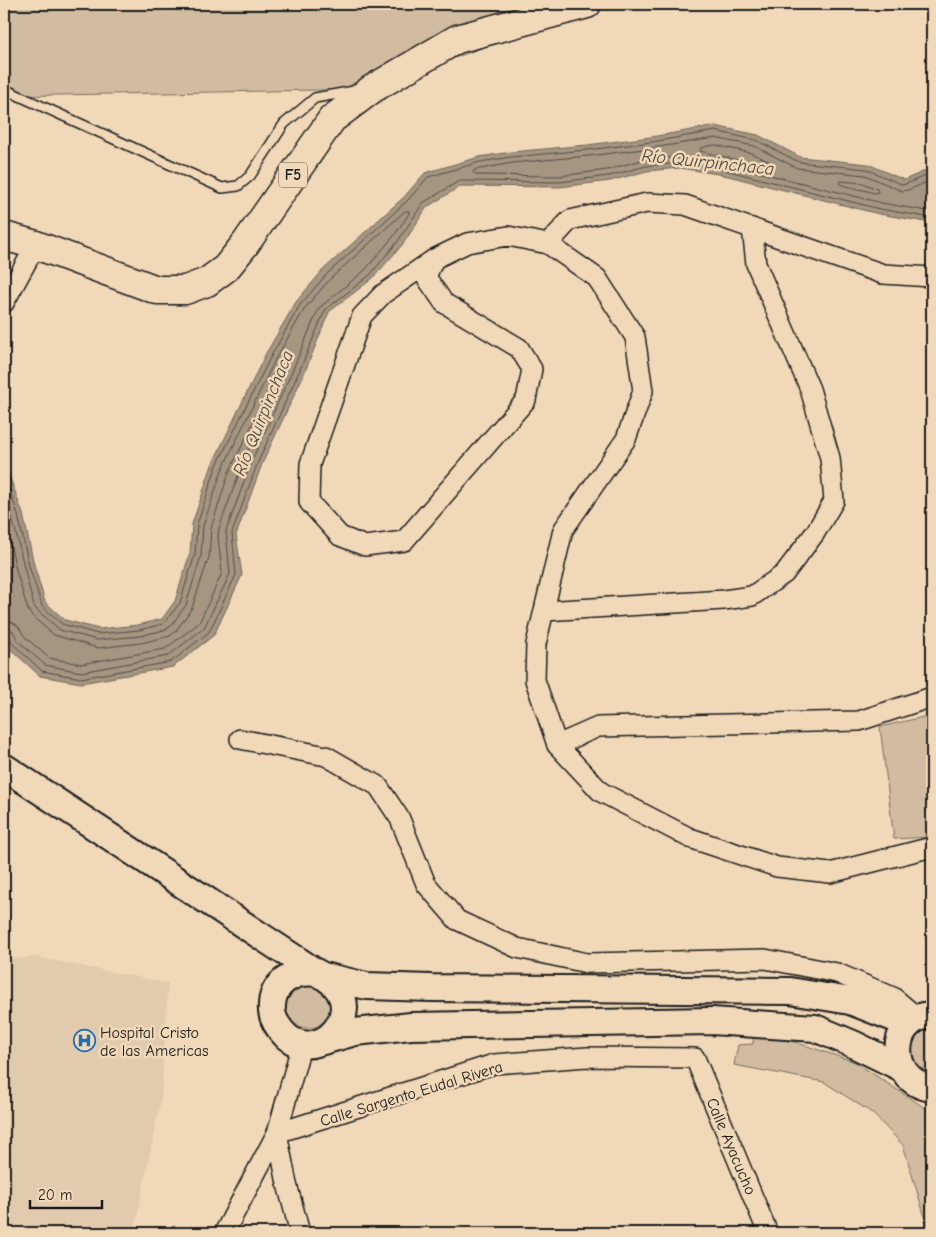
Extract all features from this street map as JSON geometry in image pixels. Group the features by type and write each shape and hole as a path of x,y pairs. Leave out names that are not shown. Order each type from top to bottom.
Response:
{"highway":[{"name":"F5","path":"4,236 156,290 185,290 207,282 226,268 246,243 332,119 372,88 457,39 587,4"}],"street":[{"path":"548,244 570,220 647,203 685,205 883,274 932,277"},
{"path":"544,611 724,600 752,596 784,574 815,533 834,501 830,458 810,389 756,264 752,228"},
{"path":"434,259 426,277 444,303 519,348 532,369 526,400 404,541 365,546 340,536 309,502 310,464 362,316 383,294 434,259 466,243 508,236 548,244 597,278 634,337 643,391 626,439 563,530 536,644 535,680 557,745 601,792 690,838 777,867 830,873 932,847"},
{"path":"4,303 36,246"},
{"path":"557,745 598,726 858,721 932,697"},
{"path":"240,739 326,756 378,786 400,819 426,884 456,920 517,948 587,963 765,959 837,973 893,997 920,1019"},
{"path":"4,767 323,975 336,985 342,994 344,1011 339,1026 332,1035 312,1042 277,1133 224,1233"},
{"path":"920,1019 850,1000 790,991 367,986 306,972 294,974 277,989 273,1000 272,1012 282,1033 291,1040 312,1042 355,1032 411,1026 712,1021 815,1028 853,1044 921,1085"},
{"path":"920,1019 902,1034 898,1045 898,1057 921,1085"},
{"name":"Calle Sargento Eudal Rivera","path":"277,1133 494,1064 587,1057 696,1058"},
{"name":"Calle Ayacucho","path":"696,1058 768,1233"},
{"path":"277,1133 287,1184 300,1233"}],"lane":[{"path":"4,89 222,188 238,186 250,176 284,124 315,98 372,88"}],"shaded area":[{"path":"4,4 598,4 372,89 4,96"},
{"path":"932,715 932,837 894,839 880,727"},
{"name":"Hospital Cristo de las Americas","path":"35,957 168,983 161,1099 134,1233 4,1233 4,959"},
{"path":"308,984 320,988 326,994 330,1006 326,1018 320,1024 308,1028 296,1024 290,1018 286,1006 290,994 296,988"},
{"path":"932,1025 932,1076 912,1064 911,1043 914,1035"},
{"path":"754,1033 798,1043 855,1062 925,1108 932,1117 932,1233 927,1224 903,1145 872,1113 824,1082 734,1065 738,1045 753,1044"}],"water":[{"name":"Río Quirpinchaca","path":"715,126 758,135 800,157 868,164 904,180 932,168 932,223 879,214 724,175 680,168 647,171 610,181 560,187 461,186 427,207 403,244 373,278 329,312 304,374 262,464 236,535 242,575 214,635 173,667 81,683 40,676 8,647 4,633 4,461 23,514 34,565 45,602 65,620 99,629 138,625 162,619 175,601 190,553 192,524 212,465 265,355 296,302 323,270 404,197 425,173 479,157 651,137"}],"place":[{"name":"Hospital Cristo de las Americas","path":"84,1041"}]}
